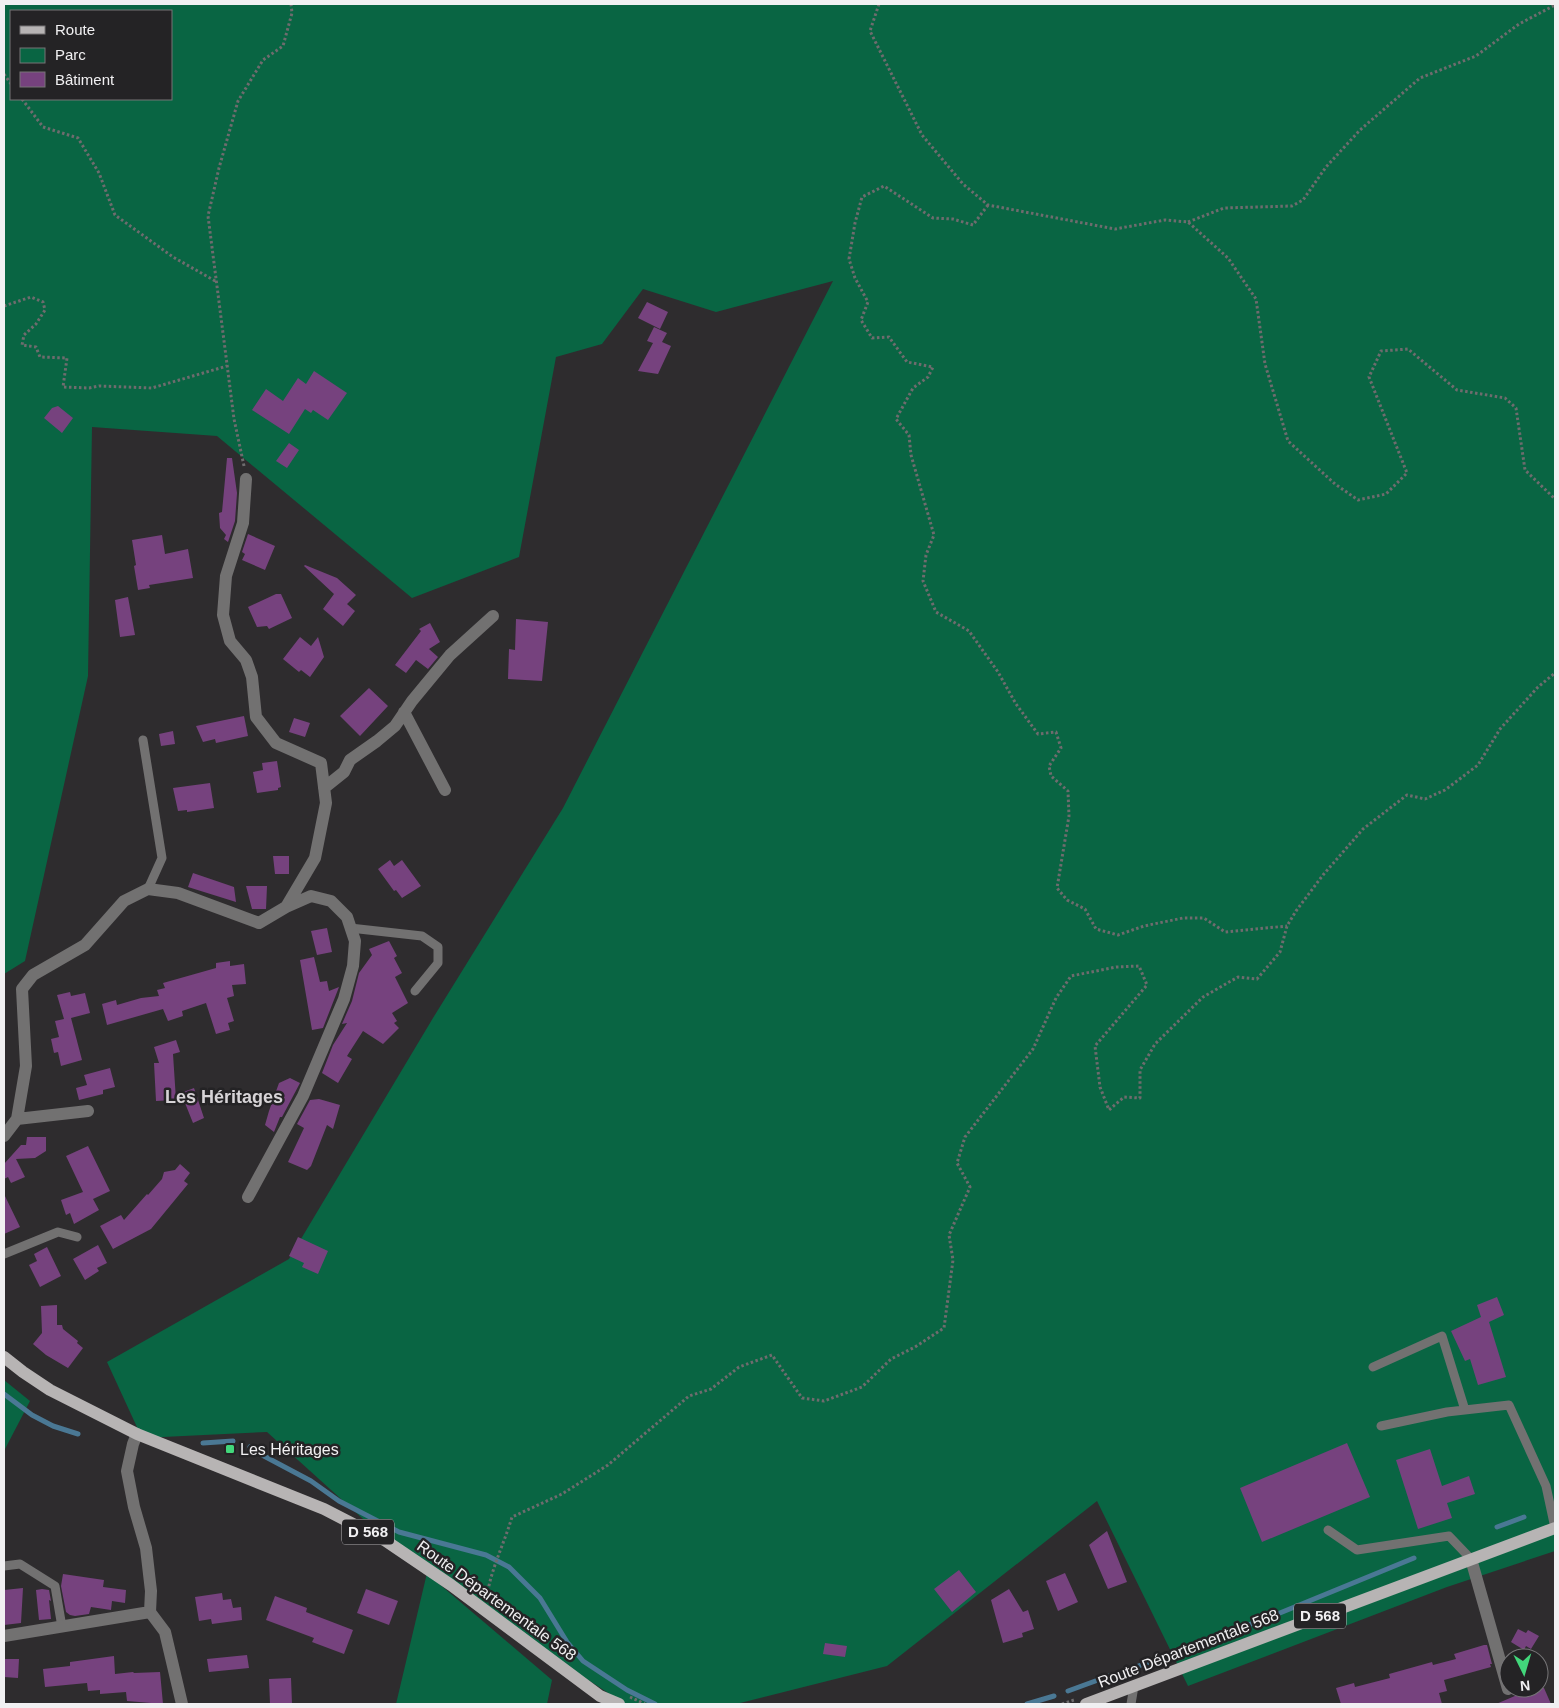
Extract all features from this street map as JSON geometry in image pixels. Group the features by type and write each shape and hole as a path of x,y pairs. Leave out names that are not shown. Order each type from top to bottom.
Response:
{"main road":[{"name":"Route Départementale 568","path":"4,1357 50,1390 137,1434 324,1509 386,1541 452,1585 600,1696 619,1704"},
{"name":"Route Départementale 568","path":"1086,1704 1555,1529"}],"street":[{"path":"246,479 243,523 226,576 223,615 230,640 246,660 252,677 256,717 276,743 321,762 326,803 315,858 286,907"},
{"path":"324,788 344,772 350,760 394,726 450,655 493,616"},
{"path":"404,712 445,790"},
{"path":"4,1136 17,1119 26,1066 22,989 32,975 85,944 124,901 148,889 178,893 259,923 286,907 311,896 331,901 347,917 355,941 353,966 344,1000 303,1096 248,1197"},
{"path":"17,1119 88,1111"},
{"path":"137,1434 127,1471 134,1507 146,1548 151,1591 150,1612 165,1632 182,1704"},
{"path":"1472,1559 1499,1656"},
{"path":"4,1636 150,1612"}],"lane":[{"path":"143,740 162,858 148,889"},
{"path":"350,928 422,936 438,946 438,963 415,991"},
{"path":"4,1254 58,1232 77,1237"},
{"path":"1373,1367 1442,1336 1465,1410"},
{"path":"1382,1426 1447,1412 1509,1405 1546,1486 1555,1529"},
{"path":"1328,1530 1357,1550 1450,1536 1472,1559"},
{"path":"4,1566 20,1564 55,1586 62,1626"},
{"path":"1131,1704 1134,1686"}],"path":[{"path":"246,479 234,419 208,216 238,101 263,60 283,46 292,14 291,4"},
{"path":"879,4 870,31 922,135 963,184 988,205 1115,229 1165,220 1188,222 1224,208 1292,206 1303,200 1326,167 1360,130 1420,78 1476,56 1519,24 1555,5"},
{"path":"23,100 43,127 78,138 99,173 115,214 173,257 217,282"},
{"path":"988,205 973,225 953,219 933,218 884,186 862,197 855,223 849,259 855,278 868,302 861,320 872,338 889,336 907,362 933,367 928,377 913,388 896,419 909,435 914,464 934,535 926,555 923,581 936,612 969,631 998,672 1016,704 1038,734 1056,732 1061,748 1049,766 1051,776 1068,791 1069,816 1057,888 1067,900 1086,909 1096,929 1118,935 1144,926 1183,918 1204,918 1224,932 1287,926"},
{"path":"1188,222 1228,258 1256,299 1265,364 1288,441 1335,484 1358,500 1386,494 1407,473 1369,377 1381,351 1408,349 1458,390 1505,398 1516,408 1525,470 1555,499"},
{"path":"4,306 31,297 43,302 45,310 36,324 24,335 22,346 36,347 40,357 67,358 62,387 152,388 227,366"},
{"path":"485,1610 490,1580 512,1517 562,1494 608,1465 689,1396 711,1389 739,1367 772,1355 802,1398 824,1401 862,1387 891,1359 944,1328 953,1260 949,1236 970,1187 957,1163 965,1137 1033,1049 1056,998 1071,976 1116,967 1139,966 1147,985 1095,1046 1100,1087 1109,1110 1124,1097 1140,1098 1140,1070 1154,1044 1203,997 1238,977 1257,979 1280,952 1287,926 1296,912 1323,875 1363,829 1406,795 1425,799 1445,790 1478,764 1500,729 1538,687 1555,673"}],"green space":[{"path":"4,4 1555,4 1555,1551 1447,1587 1188,1686 1097,1501 887,1666 736,1704 625,1704 431,1577 552,1680 547,1704 396,1704 427,1573 414,1565 267,1432 142,1438 107,1362 289,1259 433,1018 563,808 833,281 716,312 643,289 602,344 556,357 519,557 412,598 217,436 92,427 88,676 25,961 4,974"},
{"path":"4,1380 30,1401 4,1451"}],"building":[{"path":"647,302 668,312 660,329 638,318"},
{"path":"654,327 667,333 662,342 671,346 658,374 638,371 653,343 647,341"},
{"path":"314,371 347,393 328,420 313,410 311,413 305,409 289,434 252,410 266,389 283,401 298,378 306,384"},
{"path":"58,406 73,418 62,433 44,418 52,408"},
{"path":"289,443 299,450 287,468 276,461"},
{"path":"227,458 232,458 237,493 235,521 228,542 224,539 226,535 220,528 219,513 222,512"},
{"path":"248,534 275,546 265,570 242,560 245,554 242,552"},
{"path":"162,535 165,554 188,549 193,578 149,585 150,588 138,590 132,540"},
{"path":"305,565 337,578 356,595 347,604 355,611 343,626 323,609 334,594"},
{"path":"276,594 281,594 292,618 269,629 267,626 257,627 248,607"},
{"path":"128,597 135,635 120,637 115,600"},
{"path":"516,619 548,622 542,681 508,679 509,649 515,650"},
{"path":"430,623 440,642 429,649 438,657 428,669 416,660 406,673 395,665 421,631 419,629"},
{"path":"300,637 311,646 318,637 324,657 310,677 301,670 299,672 283,659"},
{"path":"369,688 388,706 360,736 340,716"},
{"path":"244,716 248,736 216,743 215,739 203,742 196,726"},
{"path":"294,718 310,723 305,737 289,732"},
{"path":"173,731 175,744 161,746 159,734"},
{"path":"277,761 281,787 278,790 257,793 253,772 263,770 262,763"},
{"path":"210,783 214,808 187,812 187,810 178,811 173,788"},
{"path":"273,856 289,856 289,874 275,874"},
{"path":"390,860 394,866 402,860 421,886 402,898 396,890 394,891 378,869"},
{"path":"193,873 234,887 236,902 188,887"},
{"path":"246,886 267,886 266,909 252,909"},
{"path":"327,928 332,952 317,955 311,931"},
{"path":"389,941 397,956 394,958 402,973 395,977 408,1003 392,1013 397,1021 394,1023 399,1028 383,1044 363,1031 347,1056 352,1059 338,1083 322,1073 333,1045 347,1023 342,1024 352,1001 359,973 372,955 369,949"},
{"path":"314,957 320,982 327,981 329,991 339,987 323,1028 312,1030 300,960"},
{"path":"230,961 230,966 244,964 246,984 232,985 234,996 227,998 234,1021 228,1023 230,1030 216,1034 206,1003 182,1011 183,1016 168,1021 163,1009 107,1025 102,1004 116,1000 117,1005 141,998 159,996 157,990 165,988 163,983 216,968 216,963"},
{"path":"70,992 71,996 85,993 90,1013 71,1018 82,1060 61,1066 58,1052 54,1053 51,1039 59,1037 55,1021 64,1019 57,995"},
{"path":"176,1040 180,1052 173,1054 176,1100 156,1101 154,1063 159,1063 154,1047"},
{"path":"110,1068 115,1087 103,1090 103,1094 79,1100 76,1088 87,1085 84,1075"},
{"path":"290,1078 300,1083 282,1117 280,1117 274,1132 265,1125 269,1111 279,1083"},
{"path":"194,1088 204,1118 193,1123 181,1093"},
{"path":"319,1099 340,1105 333,1129 327,1125 311,1166 307,1170 288,1162 304,1128 297,1124 310,1100"},
{"path":"27,1137 46,1137 46,1151 35,1158 16,1159 25,1177 11,1183 8,1177 4,1179 4,1164 21,1145 26,1145"},
{"path":"88,1146 110,1191 93,1199 99,1210 74,1224 70,1213 66,1215 61,1200 83,1192 66,1156"},
{"path":"180,1164 190,1173 184,1181 188,1184 151,1229 113,1249 100,1226 121,1215 124,1220 162,1179 164,1172 175,1170"},
{"path":"4,1194 20,1227 4,1234"},
{"path":"298,1237 328,1251 318,1274 302,1267 304,1263 289,1256"},
{"path":"98,1245 107,1263 97,1268 99,1271 85,1280 73,1259"},
{"path":"47,1247 61,1276 40,1287 29,1265 37,1261 34,1254"},
{"path":"1497,1297 1504,1315 1489,1322 1506,1377 1478,1385 1470,1359 1465,1361 1451,1331 1481,1317 1477,1305"},
{"path":"57,1305 57,1325 62,1325 63,1329 78,1341 77,1343 83,1348 68,1368 46,1355 33,1344 42,1333 41,1306"},
{"path":"1347,1443 1370,1497 1262,1542 1240,1488"},
{"path":"1430,1449 1442,1486 1469,1476 1475,1494 1447,1503 1452,1518 1418,1529 1396,1460"},
{"path":"1107,1531 1127,1582 1108,1589 1089,1545"},
{"path":"959,1570 976,1592 952,1612 934,1589"},
{"path":"1065,1573 1078,1602 1058,1611 1046,1581"},
{"path":"63,1574 104,1580 103,1587 126,1590 125,1603 112,1601 111,1610 91,1607 89,1614 70,1615 66,1612 61,1586"},
{"path":"23,1588 21,1623 4,1625 4,1590"},
{"path":"366,1589 398,1601 389,1625 357,1613"},
{"path":"1009,1589 1023,1612 1028,1610 1034,1629 1022,1633 1023,1637 1003,1643 991,1600"},
{"path":"36,1590 49,1590 51,1619 39,1620"},
{"path":"222,1593 223,1600 231,1599 233,1608 241,1607 242,1620 212,1624 211,1619 199,1621 195,1597"},
{"path":"275,1596 307,1608 306,1612 353,1630 344,1654 312,1642 314,1638 266,1620"},
{"path":"1518,1629 1526,1633 1528,1630 1539,1636 1532,1648 1526,1646 1525,1648 1521,1648 1511,1642"},
{"path":"825,1643 847,1646 845,1657 823,1654"},
{"path":"1487,1645 1492,1664 1490,1664 1491,1667 1444,1680 1447,1691 1439,1693 1442,1704 1341,1704 1336,1688 1354,1683 1355,1687 1390,1678 1389,1674 1432,1662 1433,1665 1456,1659 1454,1654"},
{"path":"247,1655 249,1668 209,1672 207,1659"},
{"path":"114,1656 115,1674 160,1672 163,1704 127,1701 126,1692 100,1694 100,1690 88,1691 87,1683 45,1687 43,1669 70,1666 70,1662"},
{"path":"4,1659 19,1659 18,1678 4,1677"},
{"path":"291,1678 292,1704 270,1704 269,1679"},
{"path":"1510,1698 1548,1698 1551,1704 1496,1704"}],"waterway":[{"path":"4,1394 32,1415 53,1426 78,1434"},
{"path":"203,1443 233,1441"},
{"path":"250,1447 311,1481 339,1501 399,1532 486,1555 509,1567 540,1598 567,1642 583,1661 627,1690 655,1704"},
{"path":"1497,1527 1524,1517"},
{"path":"1125,1671 1275,1615 1414,1558"},
{"path":"1068,1691 1109,1676"},
{"path":"1027,1704 1054,1696"}],"place":[{"name":"Les Héritages","path":"230,1449"}],"district":[{"name":"Les Héritages","path":"224,1097"}]}
